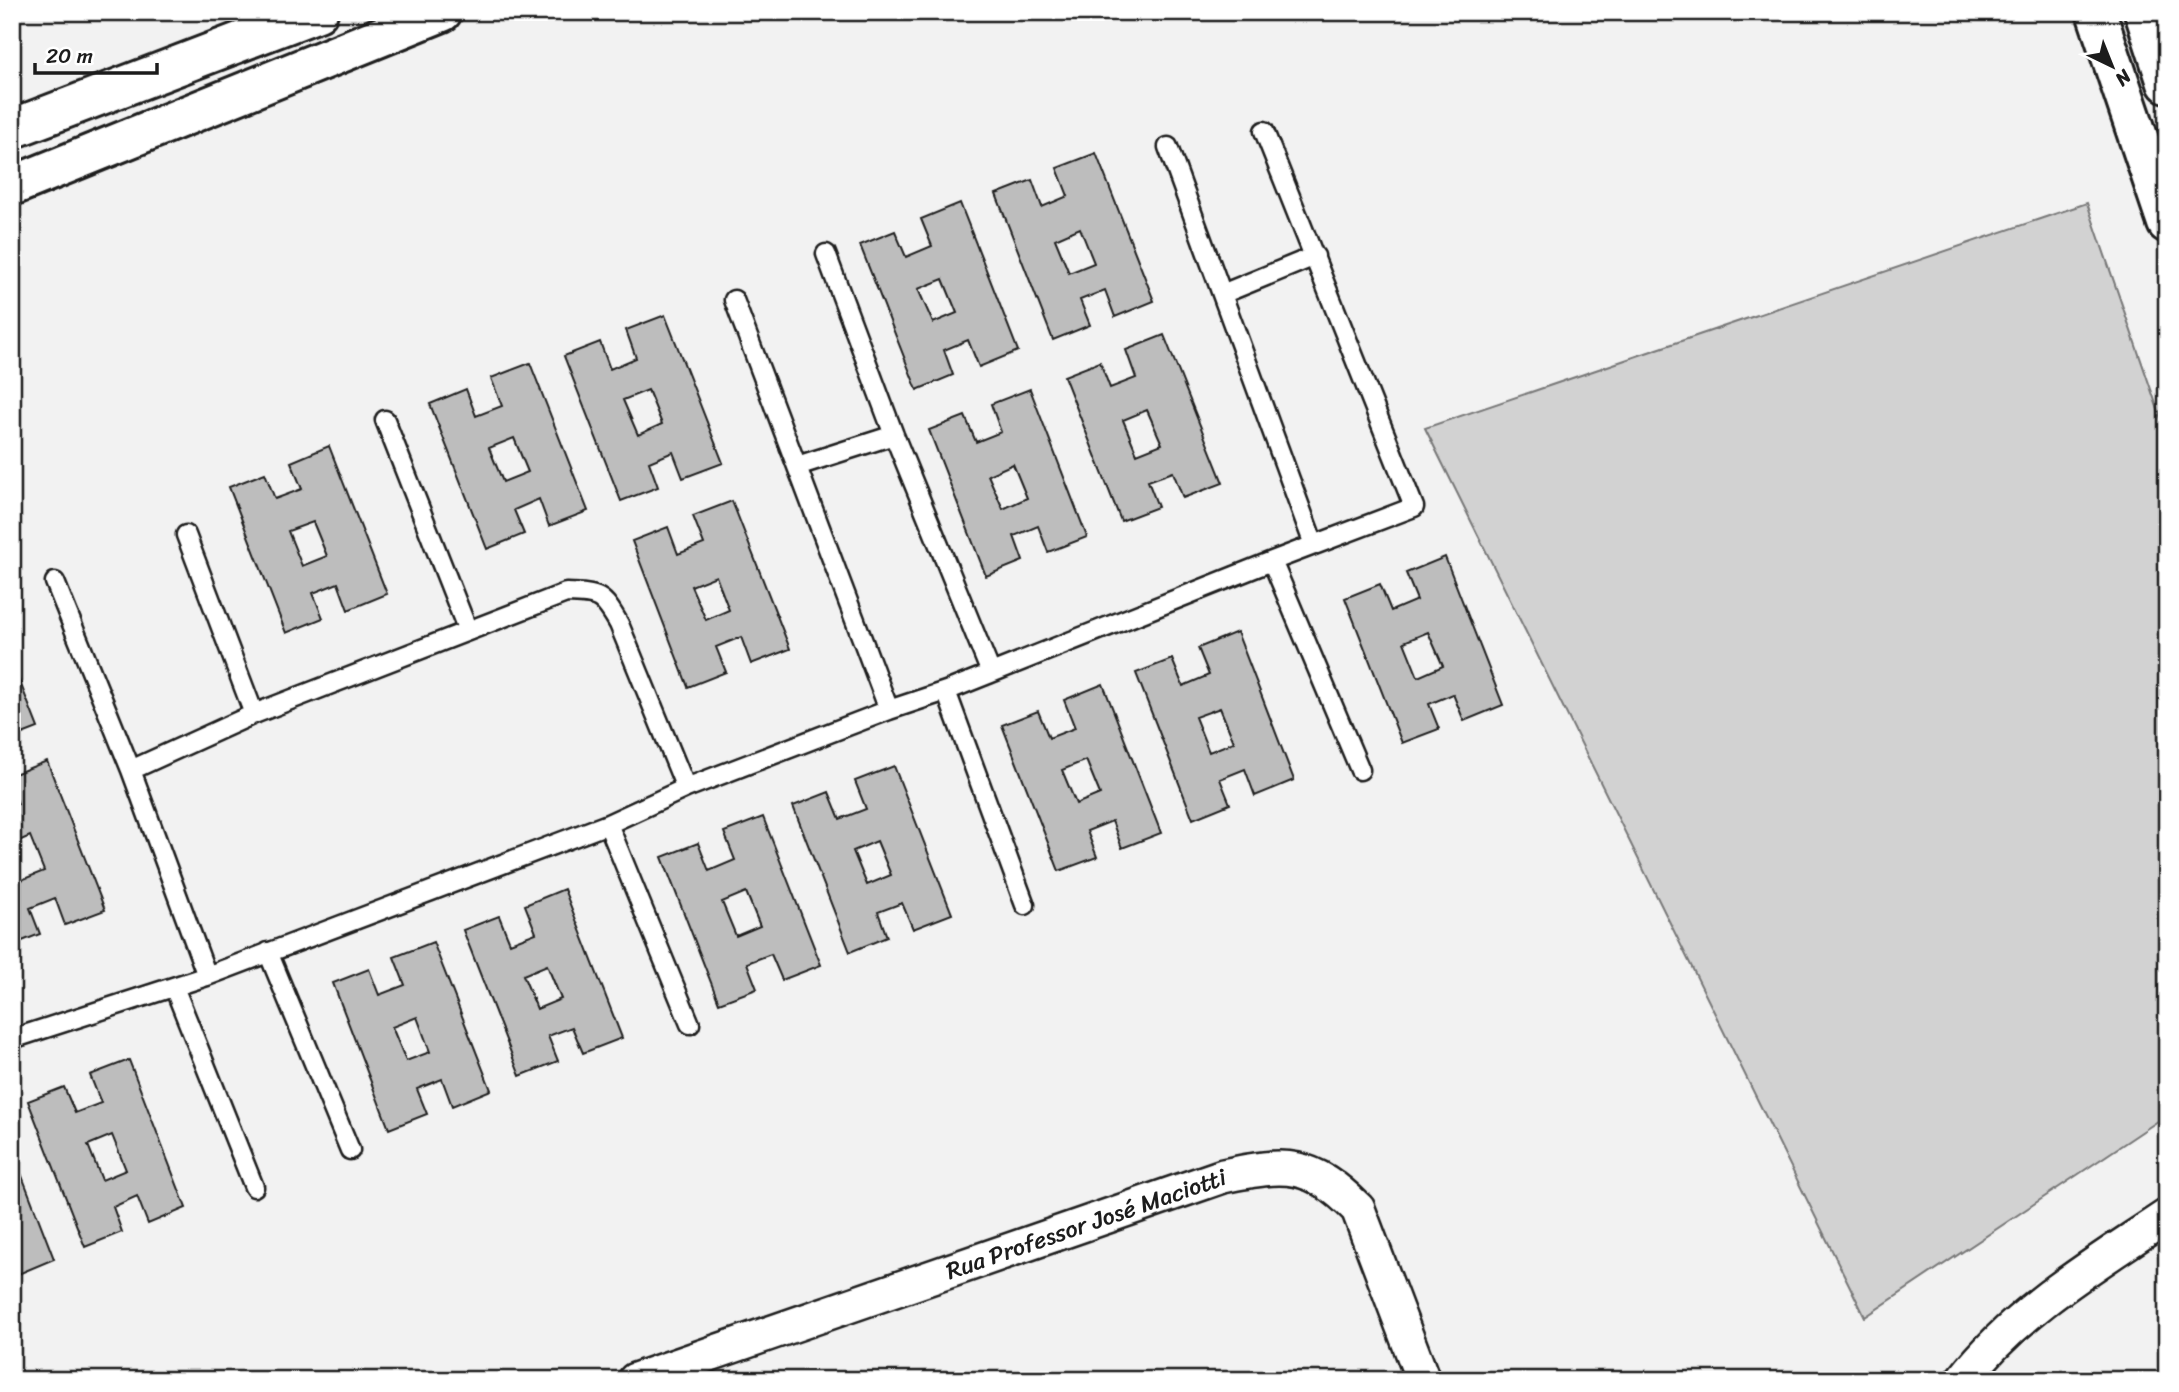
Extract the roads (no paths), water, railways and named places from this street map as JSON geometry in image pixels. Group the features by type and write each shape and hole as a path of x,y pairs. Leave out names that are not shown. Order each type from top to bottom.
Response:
{"street":[{"path":"12,129 318,12"},
{"path":"12,186 442,12"},
{"path":"2096,12 2166,218"},
{"path":"2144,12 2167,83"},
{"name":"Rua Professor José Maciotti","path":"635,1380 1223,1176 1262,1168 1292,1168 1317,1175 1358,1209 1423,1380"},
{"path":"1963,1380 1978,1360 2045,1298 2167,1216"}],"lane":[{"path":"12,1039 207,976 608,824 686,788 888,710 946,691 1413,508 1264,131"},
{"path":"1168,147 1314,545"},
{"path":"826,254 894,435 991,673"},
{"path":"1222,294 1315,256"},
{"path":"734,300 888,710"},
{"path":"385,420 468,631"},
{"path":"797,466 894,435"},
{"path":"186,535 254,714"},
{"path":"1272,561 1360,770"},
{"path":"55,582 131,770 207,976"},
{"path":"131,770 254,714 566,593 592,594 607,603 619,624 686,788"},
{"path":"946,691 1025,905"},
{"path":"608,824 690,1024"},
{"path":"268,952 350,1150"},
{"path":"174,987 254,1187"}]}
